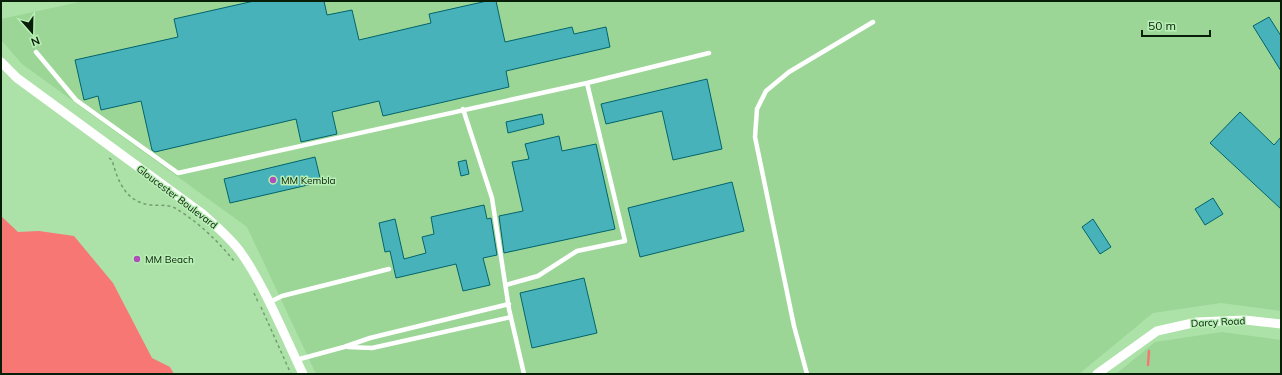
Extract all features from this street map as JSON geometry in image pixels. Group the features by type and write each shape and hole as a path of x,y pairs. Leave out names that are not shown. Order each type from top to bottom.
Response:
{"street":[{"name":"Gloucester Boulevard","path":"1,62 16,78 204,215 221,231 247,262 268,302 302,374"},
{"name":"Darcy Road","path":"1097,374 1157,331 1197,322 1245,320 1281,324"}],"lane":[{"path":"807,374 794,326 755,137 757,109 766,91 789,72 873,22"},
{"path":"36,52 76,100 178,173 463,109 587,83 710,53"},
{"path":"506,285 538,276 577,251 625,241 587,83"},
{"path":"463,109 492,198 511,317 524,374"},
{"path":"268,302 282,296 389,269"},
{"path":"296,360 344,347 370,338 509,304"},
{"path":"344,347 372,348 511,317"}],"path":[{"path":"106,155 112,160 121,187 129,194 145,204 170,206 177,209 202,228 236,263"},
{"path":"251,287 292,374"}],"shaded area":[{"path":"84,1 1281,1 1281,311 1221,303 1153,313 1079,374 316,374 247,227 22,64 1,40 1,19"},
{"path":"1,216 18,232 39,231 74,236 113,283 152,358 170,367 174,374 1,374"},
{"path":"1222,332 1281,340 1281,374 1116,374 1155,342"}],"building":[{"path":"254,1 324,1 327,15 352,10 359,40 431,23 429,14 487,1 496,1 505,42 572,27 574,34 606,27 610,47 506,71 509,87 383,116 379,101 332,112 337,134 301,142 296,119 155,152 152,150 141,101 101,110 98,96 84,100 75,60 178,37 174,19"},
{"path":"1269,17 1281,36 1281,71 1253,26"},
{"path":"707,79 722,149 673,160 662,111 606,124 601,104"},
{"path":"1240,112 1274,145 1281,137 1281,209 1210,143"},
{"path":"542,114 544,124 508,133 506,122"},
{"path":"559,136 562,151 596,144 615,229 504,253 499,216 523,211 512,162 529,159 525,144"},
{"name":"MM Kembla","path":"315,157 321,182 230,203 224,179"},
{"path":"466,160 469,174 461,176 458,162"},
{"path":"732,182 744,231 640,257 628,208"},
{"path":"1213,198 1223,214 1205,225 1195,209"},
{"path":"484,205 487,219 491,218 497,255 483,258 490,285 463,291 456,264 396,278 390,251 385,252 379,223 395,219 404,259 426,253 422,237 434,234 431,217"},
{"path":"1093,219 1111,247 1100,254 1082,227"},
{"path":"584,278 597,333 532,348 520,293"}],"waterway":[{"path":"1148,365 1149,351"}],"place":[{"name":"MM Kembla","path":"273,180"},
{"name":"MM Beach","path":"137,259"}]}
